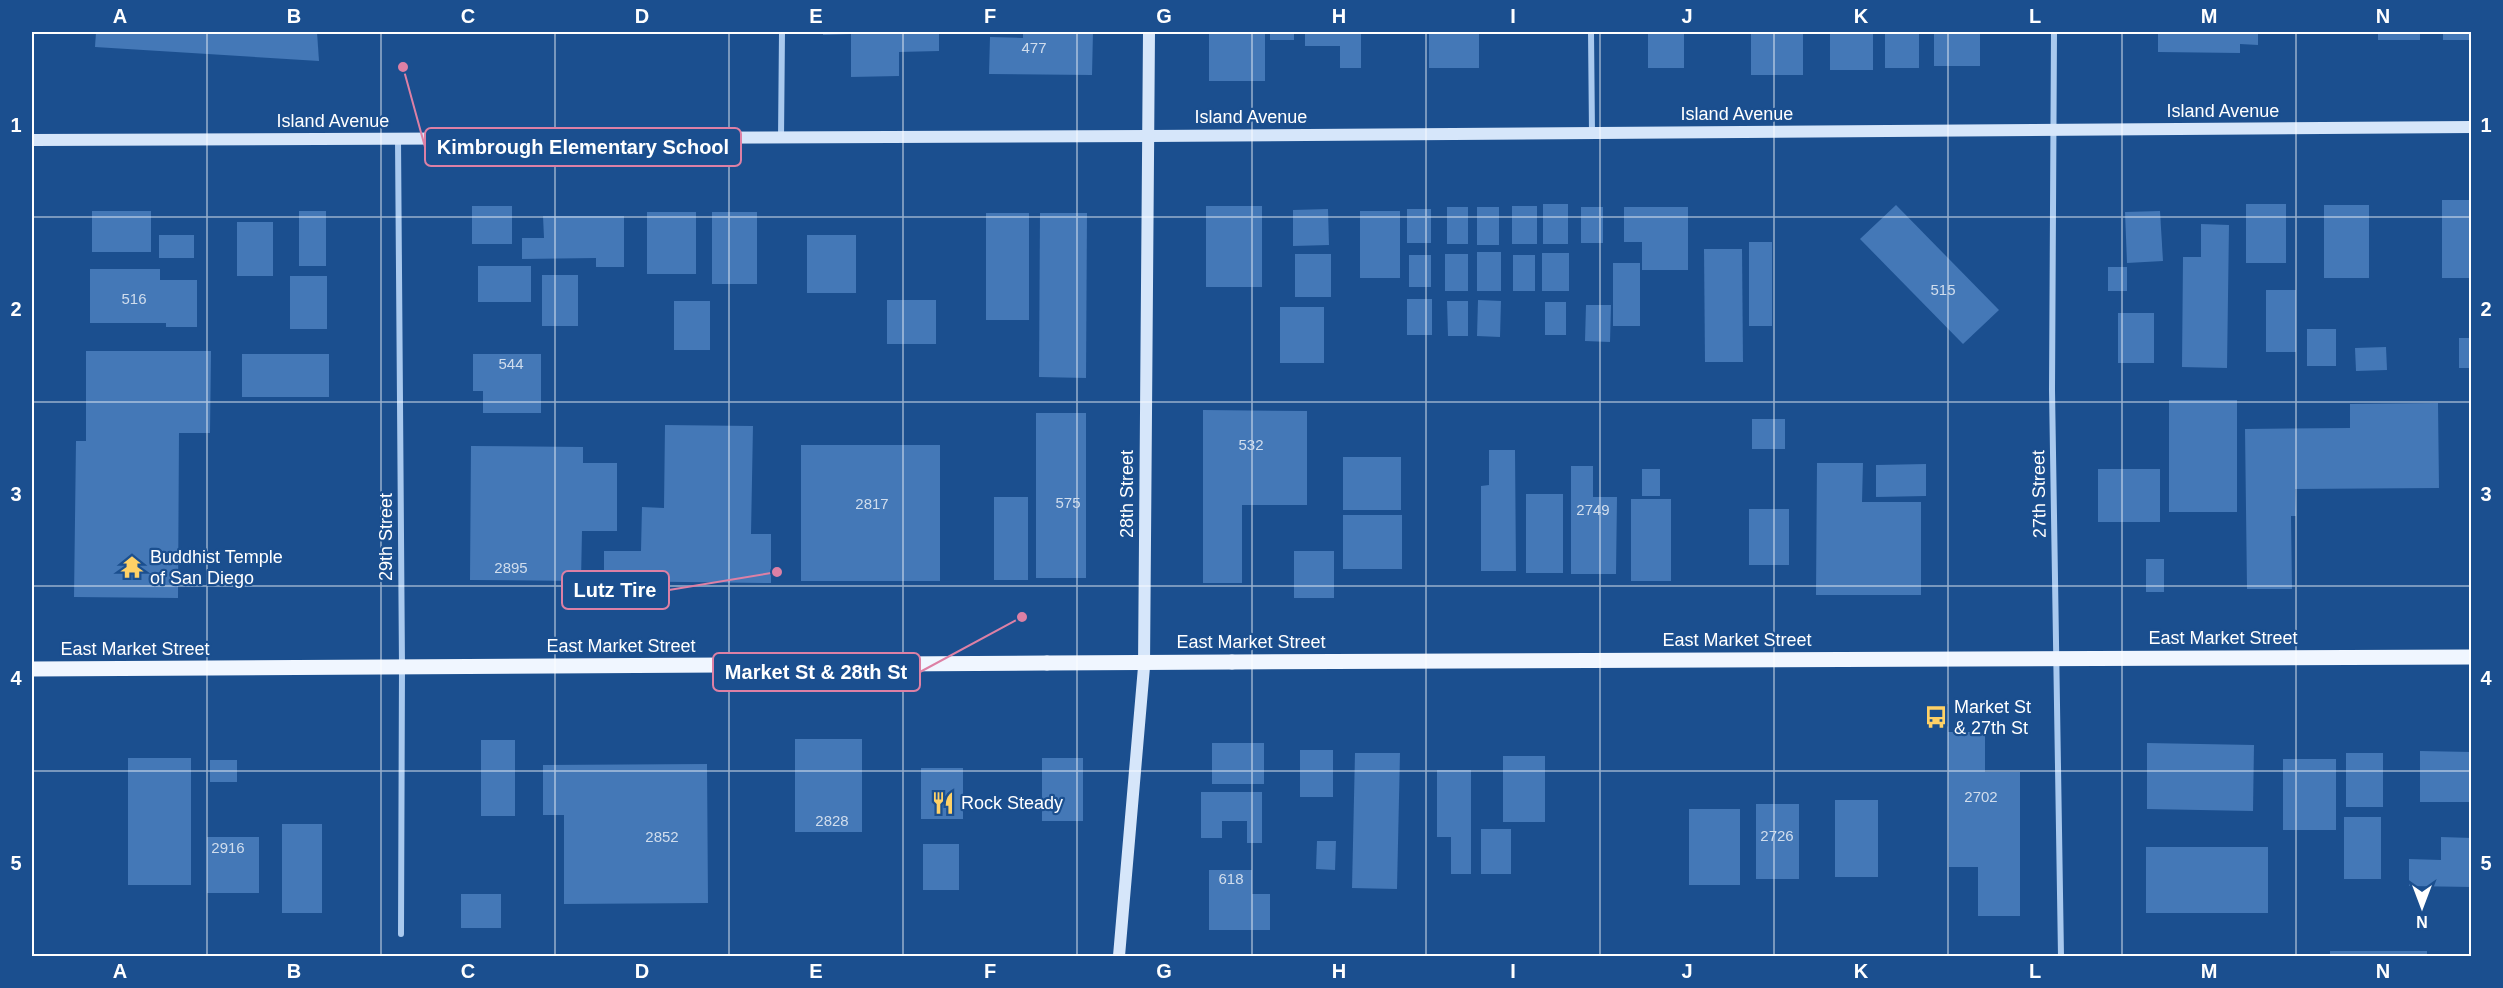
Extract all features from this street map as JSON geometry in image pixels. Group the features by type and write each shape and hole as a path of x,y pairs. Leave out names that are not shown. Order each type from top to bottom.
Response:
{"main road":[{"name":"East Market Street","path":"32,669 2472,657"}],"street":[{"path":"782,32 782,138"},
{"name":"28th Street","path":"1119,957 1144,667 1149,32"},
{"path":"1591,32 1592,133"},
{"name":"27th Street","path":"2054,32 2052,390 2061,957"},
{"name":"Island Avenue","path":"32,140 782,138 2472,127"},
{"name":"29th Street","path":"398,139 402,667 401,934"}],"building":[{"path":"96,32 317,32 319,61 95,47"},
{"path":"823,32 939,32 939,51 899,52 899,76 851,77 851,34 823,35"},
{"path":"1023,32 1093,32 1092,75 989,74 990,37 1023,38"},
{"path":"1209,32 1265,32 1265,81 1209,81"},
{"path":"1270,32 1294,32 1294,40 1270,40"},
{"path":"1305,32 1361,32 1361,68 1340,68 1340,46 1305,46"},
{"path":"1429,32 1479,34 1479,68 1429,68"},
{"path":"1648,32 1684,32 1684,68 1648,68"},
{"path":"1751,32 1803,32 1803,75 1751,75"},
{"path":"1830,32 1873,32 1873,70 1830,70"},
{"path":"1885,32 1919,32 1919,68 1885,68"},
{"path":"1934,32 1980,32 1980,66 1934,66"},
{"path":"2158,32 2258,32 2258,45 2240,44 2240,53 2158,52"},
{"path":"2378,32 2420,32 2420,40 2378,40"},
{"path":"2443,32 2472,32 2472,40 2443,40"},
{"path":"2442,200 2472,200 2472,278 2442,278"},
{"path":"1543,204 1568,204 1568,244 1543,244"},
{"path":"2246,204 2286,204 2286,263 2246,263"},
{"path":"1896,205 1999,310 1963,344 1860,239"},
{"path":"2324,205 2369,205 2369,278 2324,278"},
{"path":"472,206 512,206 512,244 472,244"},
{"path":"1206,206 1262,206 1262,287 1206,287"},
{"path":"1512,206 1537,206 1537,244 1512,244"},
{"path":"1447,207 1468,207 1468,244 1447,244"},
{"path":"1477,207 1499,207 1499,245 1477,245"},
{"path":"1581,207 1603,207 1603,243 1581,243"},
{"path":"1624,207 1688,207 1688,270 1642,270 1642,242 1624,242"},
{"path":"1328,209 1329,245 1293,246 1293,210"},
{"path":"1407,209 1431,209 1431,243 1407,243"},
{"path":"92,211 151,211 151,252 92,252"},
{"path":"299,211 326,211 326,266 299,266"},
{"path":"1360,211 1400,211 1400,278 1360,278"},
{"path":"2160,211 2163,261 2127,263 2125,212"},
{"path":"647,212 696,212 696,274 647,274"},
{"path":"712,212 757,212 757,284 712,284"},
{"path":"986,213 1029,213 1029,320 986,320"},
{"path":"1040,213 1087,213 1086,378 1039,377"},
{"path":"543,216 624,216 624,267 596,267 596,258 522,259 522,238 544,238"},
{"path":"237,222 273,222 273,276 237,276"},
{"path":"2201,224 2229,225 2227,368 2182,367 2183,257 2201,257"},
{"path":"159,235 194,235 194,258 159,258"},
{"path":"807,235 856,235 856,293 807,293"},
{"path":"1749,242 1772,242 1772,326 1749,326"},
{"path":"1704,249 1742,249 1743,362 1705,362"},
{"path":"1477,252 1501,252 1501,291 1477,291"},
{"path":"1542,253 1569,253 1569,291 1542,291"},
{"path":"1295,254 1331,254 1331,297 1295,297"},
{"path":"1445,254 1468,254 1468,291 1445,291"},
{"path":"1409,255 1431,255 1431,287 1409,287"},
{"path":"1513,255 1535,255 1535,291 1513,291"},
{"path":"1613,263 1640,263 1640,326 1613,326"},
{"path":"478,266 531,266 531,302 478,302"},
{"path":"2108,267 2127,267 2127,291 2108,291"},
{"path":"90,269 160,269 160,280 197,280 197,327 166,327 166,323 90,323"},
{"path":"542,275 578,275 578,326 542,326"},
{"path":"290,276 327,276 327,329 290,329"},
{"path":"2266,290 2296,290 2296,352 2266,352"},
{"path":"1407,299 1432,299 1432,335 1407,335"},
{"path":"887,300 936,300 936,344 887,344"},
{"path":"1478,300 1501,301 1500,337 1477,336"},
{"path":"674,301 710,301 710,350 674,350"},
{"path":"1447,301 1468,301 1468,336 1448,336"},
{"path":"1545,302 1566,302 1566,335 1545,335"},
{"path":"1586,305 1611,305 1610,342 1585,341"},
{"path":"1280,307 1324,307 1324,363 1280,363"},
{"path":"2118,313 2154,313 2154,363 2118,363"},
{"path":"2307,329 2336,329 2336,366 2307,366"},
{"path":"2459,338 2472,338 2472,368 2459,368"},
{"path":"2386,347 2387,370 2356,371 2355,348"},
{"path":"86,351 211,351 210,433 179,433 178,598 74,597 76,441 86,441"},
{"path":"242,354 329,354 329,397 242,397"},
{"path":"473,354 541,354 541,413 483,413 483,391 473,391"},
{"path":"2169,400 2237,400 2237,512 2169,512"},
{"path":"2438,403 2439,488 2295,489 2296,516 2291,516 2292,589 2247,589 2245,429 2350,428 2350,404"},
{"path":"1203,410 1307,411 1307,505 1242,505 1242,583 1203,583"},
{"path":"1036,413 1086,413 1086,578 1036,578"},
{"path":"1752,419 1785,419 1785,449 1752,449"},
{"path":"665,425 753,426 751,534 771,534 771,583 604,581 604,551 641,551 642,507 664,508"},
{"path":"801,445 940,445 940,581 801,581"},
{"path":"471,446 583,447 583,463 617,463 617,531 582,531 581,581 470,580"},
{"path":"1489,450 1515,450 1516,571 1481,571 1481,486 1489,485"},
{"path":"1343,457 1401,457 1401,510 1343,510"},
{"path":"1817,463 1863,463 1862,502 1921,502 1921,595 1816,595"},
{"path":"1926,464 1926,496 1876,497 1876,465"},
{"path":"1571,466 1593,466 1593,497 1617,497 1616,574 1571,574"},
{"path":"1642,469 1660,469 1660,496 1642,496"},
{"path":"2098,469 2160,469 2160,522 2098,522"},
{"path":"1526,494 1563,494 1563,573 1526,573"},
{"path":"994,497 1028,497 1028,580 994,580"},
{"path":"1631,499 1671,499 1671,581 1631,581"},
{"path":"1749,509 1789,509 1789,565 1749,565"},
{"path":"1343,515 1402,515 1402,569 1343,569"},
{"path":"1294,551 1334,551 1334,598 1294,598"},
{"path":"2146,559 2164,559 2164,592 2146,592"},
{"path":"1948,732 1985,732 1985,772 2020,772 2020,916 1978,916 1978,867 1949,867"},
{"path":"795,739 862,739 862,832 795,832"},
{"path":"481,740 515,740 515,816 481,816"},
{"path":"1212,743 1264,743 1264,784 1212,784"},
{"path":"2147,743 2254,745 2253,811 2147,809"},
{"path":"1300,750 1333,750 1333,797 1300,797"},
{"path":"2420,751 2472,752 2472,802 2420,802"},
{"path":"1355,753 1400,753 1397,889 1352,888"},
{"path":"2346,753 2383,753 2383,807 2346,807"},
{"path":"1503,756 1545,756 1545,822 1503,822"},
{"path":"128,758 191,758 191,885 128,885"},
{"path":"1042,758 1083,758 1083,821 1042,821"},
{"path":"2283,759 2336,759 2336,830 2283,830"},
{"path":"210,760 237,760 237,782 210,782"},
{"path":"707,764 708,903 564,904 564,815 543,815 543,765"},
{"path":"921,768 963,768 963,819 921,819"},
{"path":"1437,770 1471,770 1471,874 1451,874 1451,837 1437,837"},
{"path":"1201,792 1262,792 1262,843 1247,843 1247,821 1222,821 1222,838 1201,838"},
{"path":"1835,800 1878,800 1878,877 1835,877"},
{"path":"1756,804 1799,804 1799,879 1756,879"},
{"path":"1689,809 1740,809 1740,885 1689,885"},
{"path":"2344,817 2381,817 2381,879 2344,879"},
{"path":"282,824 322,824 322,913 282,913"},
{"path":"1481,829 1511,829 1511,874 1481,874"},
{"path":"207,837 259,837 259,893 207,893"},
{"path":"2441,837 2472,838 2472,887 2409,886 2409,859 2441,860"},
{"path":"1317,841 1336,841 1335,870 1316,869"},
{"path":"923,844 959,844 959,890 923,890"},
{"path":"2146,847 2268,847 2268,913 2146,913"},
{"path":"1209,870 1252,870 1252,894 1270,894 1270,930 1209,930"},
{"path":"461,894 501,894 501,928 461,928"},
{"path":"2330,951 2427,951 2427,956 2330,956"}],"place":[{"name":"Kimbrough Elementary School","path":"403,67"},
{"name":"Buddhist Temple of San Diego","path":"132,567"},
{"name":"Lutz Tire","path":"777,572"},
{"name":"Market St & 28th St","path":"1022,617"},
{"name":"Market St & 27th St","path":"1936,717"},
{"name":"Rock Steady","path":"943,803"}]}
